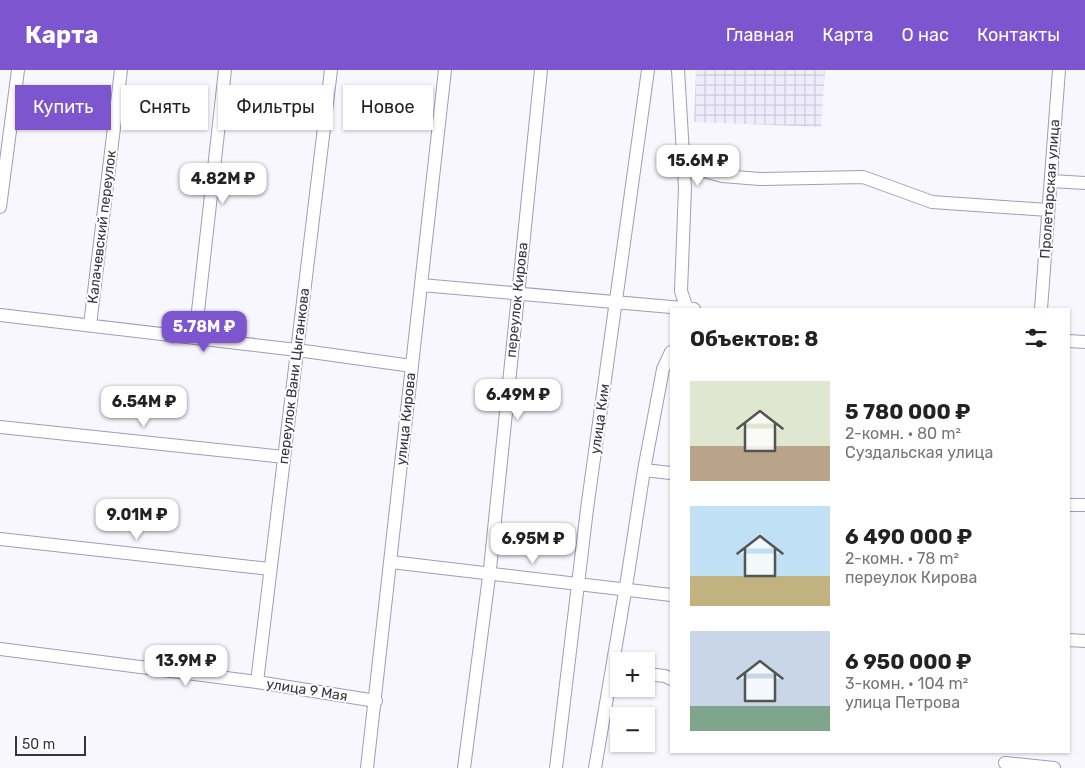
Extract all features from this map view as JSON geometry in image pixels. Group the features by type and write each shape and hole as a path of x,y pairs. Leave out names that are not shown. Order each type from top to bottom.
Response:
{"street":[{"path":"0,207 18,70"},
{"name":"Калачевский переулок","path":"90,325 121,70"},
{"path":"194,338 225,70"},
{"name":"переулок Вани Цыганкова","path":"257,682 331,70"},
{"name":"улица Кирова","path":"367,768 376,701 444,70"},
{"name":"переулок Кирова","path":"464,768 489,574 541,70"},
{"name":"улица Ким","path":"556,768 587,509 648,70"},
{"path":"421,285 687,308 681,291 685,188 678,70"},
{"name":"Пролетарская улица","path":"1041,308 1059,70"},
{"path":"683,165 722,176 760,180 863,177 932,202 1048,210"},
{"path":"1050,180 1085,183"},
{"path":"0,315 297,350 412,366"},
{"path":"1070,341 1085,342"},
{"path":"618,652 644,470 663,369 670,354"},
{"path":"0,427 284,457"},
{"path":"644,470 670,473"},
{"path":"1070,505 1085,505"},
{"path":"0,539 270,569"},
{"path":"391,562 670,595"},
{"path":"1070,640 1085,641"},
{"name":"улица 9 Мая","path":"0,649 257,682 376,701"},
{"path":"655,675 666,676 670,679"},
{"path":"595,768 610,696"},
{"path":"1005,761 1054,768"}],"shaded area":[{"path":"696,70 825,70 821,127 694,122"}]}
